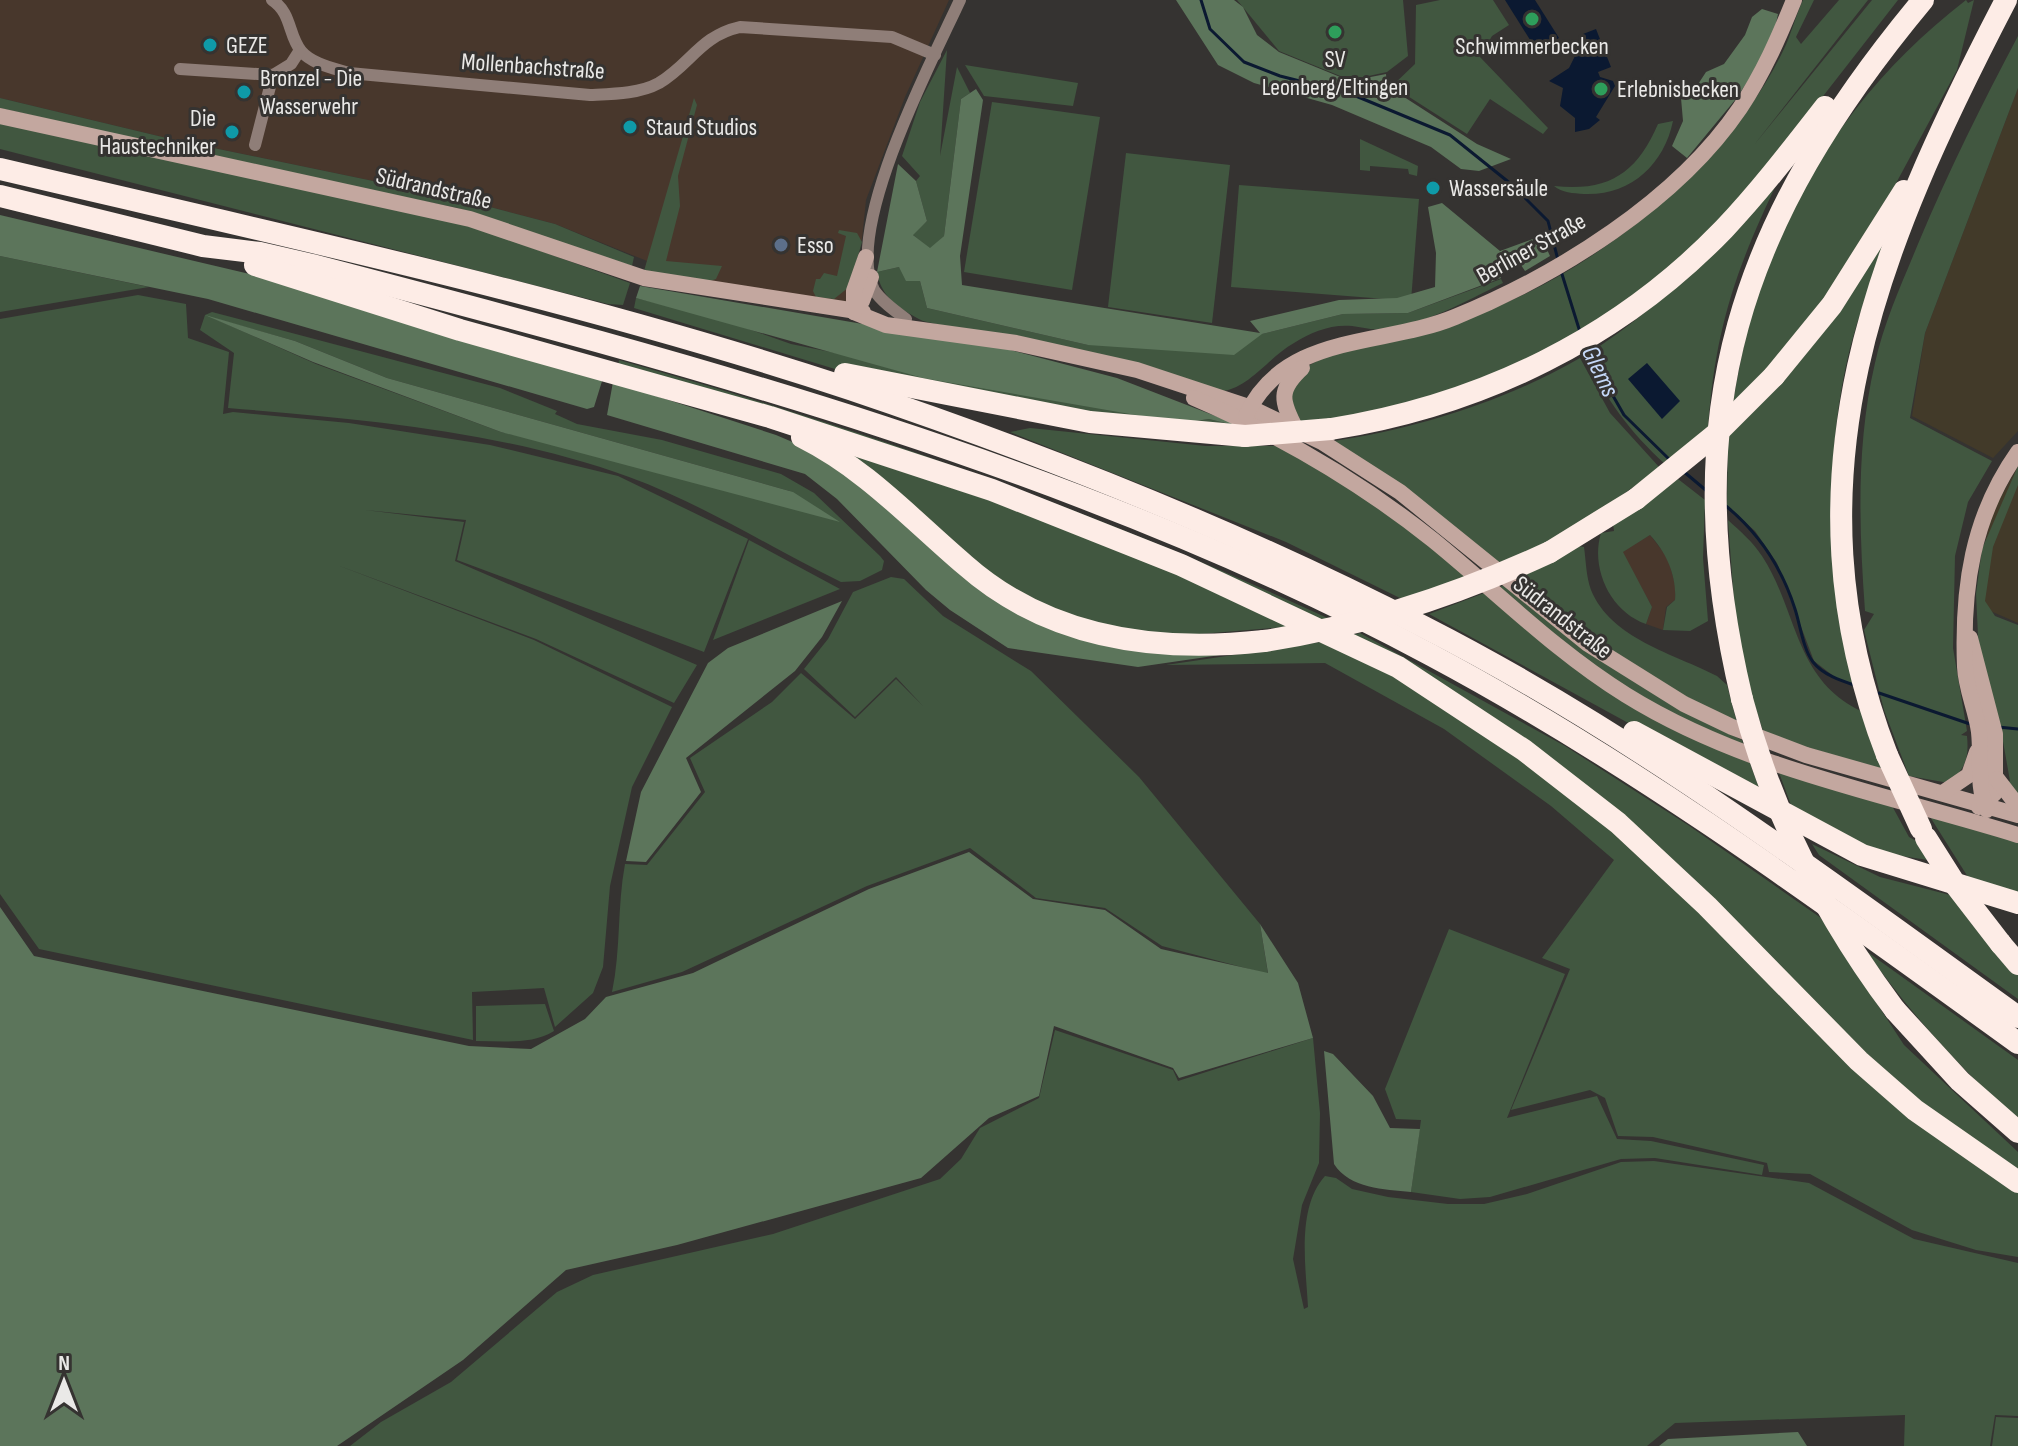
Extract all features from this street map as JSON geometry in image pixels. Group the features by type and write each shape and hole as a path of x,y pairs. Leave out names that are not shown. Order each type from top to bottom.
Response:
{"highway":[{"path":"1923,0 1811,152 1760,254 1728,359 1716,465 1716,537 1725,625 1742,699 1773,793 1808,871 1847,942 1895,1010 1960,1081 2018,1132"},
{"path":"724,404 741,418 800,437 855,468 894,498 1000,593 1053,620 1091,633 1151,644 1264,641 1330,630 1407,610 1484,582 1550,552 1636,499 1716,434 1774,376 1847,284 1932,146 2006,0"},
{"path":"692,341 733,342 852,376 1090,422 1246,421 1331,429 1450,402 1560,355 1619,319 1664,285 1726,227 1853,72 1900,28"},
{"path":"1932,146 1878,288 1848,405 1840,529 1851,633 1884,747 1924,833 1964,897 2018,964"},
{"path":"0,169 425,271 692,341 848,389 1119,488 1306,568 1587,717 1734,814 2018,1017"},
{"path":"0,196 203,246 460,330 864,446 1082,524 1235,588 1398,667 1537,758 1618,823 1707,906 1859,1061 1915,1110 2018,1182"},
{"path":"203,246 260,253 325,269 596,340 784,394 997,465 1237,561 1376,627 1561,728 1727,835 2018,1043"},
{"path":"1514,676 1559,691 1862,855 2018,903"}],"main road":[{"name":"Berliner Straße","path":"1246,421 1258,390 1289,366 1319,352 1425,329 1548,270 1639,211 1695,162 1740,109 1774,48 1794,0"},
{"name":"Südrandstraße","path":"0,116 129,147 448,213 644,278 906,319 929,329"},
{"path":"854,312 854,291 866,257"},
{"path":"854,312 871,277"},
{"name":"Südrandstraße","path":"854,312 886,325 1016,343 1130,370 1246,421 1304,451 1375,496 1574,659 1679,725 1759,759 2010,832"},
{"path":"1246,421 1319,352"},
{"path":"1286,383 1286,410 1296,429"},
{"name":"Südrandstraße","path":"1246,421 1296,429 1400,492 1588,644 1672,698 1783,747 2018,815"},
{"path":"1951,813 1964,815 1984,804 1995,793 1997,746 1965,668 1966,591 1978,524 2001,477 2018,452"},
{"path":"1982,712 1980,795 1990,818 2010,832"},
{"path":"1944,792 1969,775 1980,743"},
{"path":"1997,779 2018,806"}],"street":[{"path":"906,319 878,294 866,257 877,204 900,129 960,0"},
{"path":"180,69 273,75 285,70 300,50 293,28 277,1"},
{"name":"Mollenbachstraße","path":"300,50 319,63 349,73 590,95 622,93 656,85 682,67 706,40 720,31 740,27 892,37 935,55"},
{"path":"255,145 273,75"}],"shaded area":[{"path":"0,0 949,0 905,97 866,200 862,239 846,304 645,269 647,261 555,224 460,199 175,140 0,98"},
{"path":"2018,88 2018,431 1993,458 1912,416 1925,333"},
{"path":"2018,466 2018,623 1979,606 1980,564 1992,513"},
{"path":"1650,535 1668,558 1676,588 1675,600 1666,607 1663,630 1646,624 1652,607 1622,552"}],"green space":[{"path":"1176,0 1234,0 1243,7 1257,35 1279,52 1350,81 1386,74 1387,86 1477,144 1511,159 1479,171 1461,169 1431,147 1332,105 1254,83 1218,65"},
{"name":"SV Leonberg/Eltingen","path":"1237,0 1403,0 1408,56 1387,72 1350,80 1279,51"},
{"path":"1440,0 1493,0 1509,25 1492,36 1480,57 1548,128 1543,134 1490,99 1467,134 1392,86 1415,64 1416,5"},
{"path":"1803,0 1814,0 1796,37 1801,44 1839,0 1868,0 1754,145 1872,0 1898,0 1760,177 1677,266 1615,315 1453,395 1301,427 1291,408 1290,386 1310,365 1329,354 1447,324 1511,301 1604,247 1649,214 1690,177 1727,137 1758,95 1783,51"},
{"path":"1966,0 1968,3 1974,0 1957,70 1894,187 1821,304 1778,359 1732,406 1748,327 1767,269 1807,181 1861,102 1928,32"},
{"path":"1762,9 1778,14 1771,47 1735,100 1687,158 1672,146 1683,121 1681,98 1689,98 1706,72 1724,64 1745,35 1752,17"},
{"path":"2018,36 2018,88 1925,333 1910,418 1992,461 1968,502 1955,556 1953,648 1967,731 1961,735 1967,736 1967,750 1963,767 1949,783 1909,776 1884,710 1864,630 1874,614 1865,611 1861,549 1862,455 1875,363 1894,303 1953,164"},
{"path":"947,50 940,156 957,67 970,93 961,99 944,236 930,249 912,234 927,221 916,181 920,176 902,156 920,102"},
{"path":"965,65 1078,83 1073,106 984,96"},
{"path":"976,89 983,100 960,256 962,285 1260,333 1250,321 1339,300 1397,298 1435,287 1436,253 1428,207 1442,203 1500,251 1541,236 1550,256 1525,271 1515,256 1494,268 1501,278 1408,313 1343,314 1262,334 1234,355 1088,345 927,308 920,281 906,281 899,267 877,272 898,164 916,181 927,221 913,235 930,248 944,236 961,99"},
{"path":"0,98 175,140 460,199 555,224 634,257 632,266 458,208 272,171 0,108"},
{"path":"694,98 697,105 678,176 680,206 666,261 722,266 716,279 707,282 644,271"},
{"path":"992,102 1100,117 1072,290 964,272"},
{"path":"0,121 460,222 630,283 623,305 608,304 0,149"},
{"path":"1673,121 1662,151 1653,164 1630,183 1616,190 1584,194 1554,186 1590,186 1619,176 1641,155 1658,124"},
{"path":"1360,139 1418,166 1417,176 1409,174 1408,169 1370,166 1370,171 1360,170"},
{"path":"1126,153 1230,165 1212,323 1108,307"},
{"path":"1780,177 1751,241 1730,299 1716,360 1708,429 1665,464 1620,414 1601,386 1586,355 1665,296"},
{"path":"1239,185 1419,199 1411,301 1231,287"},
{"path":"0,215 283,282 603,378 594,407 587,409 208,299 0,256"},
{"path":"1897,215 1871,281 1850,348 1836,432 1832,516 1834,559 1853,684 1836,678 1814,661 1777,563 1755,531 1727,506 1728,437 1781,384"},
{"path":"839,230 857,233 862,242 849,287 834,299 816,297 813,291 816,279 824,273 837,276 846,236 838,233"},
{"path":"0,256 149,287 0,312"},
{"path":"899,267 920,281 927,308 1088,345 1262,334 1343,314 1408,313 1501,279 1503,283 1415,322 1379,329 1336,326 1314,332 1285,349 1242,384 1223,391 923,321 893,302 879,281 877,272"},
{"path":"640,286 1003,348 1117,378 1249,429 1209,419 1182,423 923,378 636,298"},
{"path":"138,295 186,304 188,338 229,352 223,414 233,412 349,423 490,445 618,476 748,539 704,652 457,560 466,520 365,510 464,522 455,561 697,665 674,703 536,639 337,565 534,640 672,707 632,787 610,886 603,967 593,993 555,1027 544,988 472,992 473,1040 39,949 0,894 0,319"},
{"path":"636,298 717,318 791,344 1182,423 1209,419 1249,429 1164,427 926,390 835,369 634,308"},
{"path":"212,312 500,388 557,411 555,414 577,424 662,440 781,474 814,493 880,556 884,561 882,570 860,581 841,582 656,488 581,461 532,448 431,429 228,408 234,353 200,330 205,315","holes":["213,318 295,341 387,378 793,492 501,432 316,364"]},
{"path":"205,315 295,341 387,378 793,492 840,522 501,432 313,362"},
{"path":"1580,358 1610,413 1660,468 1580,525 1500,565 1403,486 1334,441 1397,429 1461,411 1523,387"},
{"path":"619,360 801,415 981,476 1158,544 1332,620 1323,621 618,365"},
{"path":"613,382 776,435 823,455 998,600 1227,654 1138,667 1008,648 950,610 926,590 837,499 805,474 607,415"},
{"path":"1030,428 1206,446 1282,446 1350,484 1471,577 1402,599 1286,542 1010,432"},
{"path":"850,454 1058,523 1297,626 1164,637 1066,616 995,578"},
{"path":"2018,466 2018,485 1993,547 1985,601 1995,616 2018,625 2018,798 2007,783 2010,781 2001,730 1979,656 1976,594 1982,549"},
{"path":"1678,479 1705,500 1703,558 1708,621 1690,631 1663,630 1667,607 1675,600 1674,582 1661,549 1650,535 1623,552 1652,607 1646,624 1623,610 1613,599 1606,588 1598,561 1601,533 1614,531 1613,524"},
{"path":"1728,520 1762,556 1774,577 1800,642 1822,681 1861,711 1882,770 1764,734 1736,629"},
{"path":"749,540 840,589 713,640"},
{"path":"1578,546 1584,547 1589,585 1600,607 1629,633 1717,676 1727,685 1737,723 1656,681 1579,629 1518,579"},
{"path":"891,577 904,579 943,616 1031,671 1139,777 1260,924 1268,974 1162,946 1105,908 1036,898 970,848 867,886 682,972 612,992 625,864 647,865 705,792 690,758 772,702 801,673 855,719 896,679 923,706 896,677 855,717 804,669 828,639 853,592"},
{"path":"1506,584 1695,717 1742,740 1746,752 1630,693 1494,590"},
{"path":"1487,592 1552,645 1748,758 1762,796 1429,614"},
{"path":"842,601 822,637 795,671 686,758 701,792 646,862 626,861 641,792 708,663 728,648"},
{"path":"1360,633 1565,746 1688,825 1821,918 1904,1045 2018,1152 2018,1172 1979,1148 1860,1053 1677,866 1352,635"},
{"path":"1328,641 1427,693 1541,769 2018,1188 2018,1257 1976,1250 1912,1230 1810,1174 1769,1172 1767,1163 1653,1137 1618,1136 1605,1098 1590,1090 1511,1110 1570,969 1542,958 1614,860 1551,806 1444,729 1325,663 1166,665"},
{"path":"1778,770 1891,804 1909,837 1918,842 1928,860 1881,853 1794,813"},
{"path":"1927,812 2018,839 2018,898 1973,885"},
{"path":"1812,844 1880,877 1950,895 1992,949 2018,975 2018,999 1819,855"},
{"path":"969,852 1033,899 1105,910 1161,949 1268,973 1260,924 1298,983 1313,1038 1179,1078 1173,1068 1054,1026 1039,1096 989,1118 921,1178 677,1245 566,1270 463,1360 337,1446 0,1446 0,907 34,956 469,1046 531,1049 585,1019 606,997 693,973 869,889"},
{"path":"1449,929 1565,974 1507,1118 1597,1096 1617,1139 1651,1141 1764,1165 1762,1175 1655,1158 1621,1159 1490,1197 1460,1199 1411,1192 1421,1120 1396,1119 1385,1089"},
{"path":"1866,951 2018,1060 2018,1121 1937,1040"},
{"path":"545,1004 554,1031 526,1040 476,1041 476,1006"},
{"path":"1055,1030 1173,1070 1178,1081 1313,1038 1320,1113 1319,1163 1302,1205 1293,1259 1304,1309 1308,1307 1306,1221 1316,1189 1325,1176 1336,1178 1352,1189 1448,1204 1484,1204 1527,1194 1621,1162 1654,1161 1809,1183 1914,1239 2018,1263 2018,1416 1995,1415 1990,1446 1904,1446 1905,1415 1675,1423 1647,1446 350,1446 381,1422 451,1382 557,1292 593,1275 773,1234 940,1179 961,1159 980,1128 1039,1098"},
{"path":"1324,1051 1333,1054 1373,1096 1390,1128 1420,1129 1411,1192 1358,1183 1334,1164"},
{"path":"1996,1417 2018,1418 2018,1446 1992,1446"},
{"path":"1798,1432 1807,1446 1659,1446 1668,1439"}],"water":[{"name":"Schwimmerbecken","path":"1505,0 1535,0 1559,38 1537,51"},
{"name":"Erlebnisbecken","path":"1596,29 1611,67 1598,72 1600,77 1613,81 1615,86 1596,117 1600,120 1589,129 1575,132 1575,118 1560,106 1563,88 1549,81 1569,68 1575,56 1572,47 1587,45 1583,34"},
{"path":"1647,363 1680,401 1662,419 1628,379"}],"waterway":[{"name":"Glems","path":"1201,0 1210,29 1244,62 1280,76 1351,94 1450,135 1511,184 1548,221 1558,260"},
{"name":"Glems","path":"1561,271 1580,332"},
{"name":"Glems","path":"1585,347 1624,415 1671,461"},
{"name":"Glems","path":"1683,471 1708,492"},
{"name":"Glems","path":"1726,506 1749,528 1776,566 1790,594 1804,643 1813,662 1827,674 1857,686"},
{"name":"Glems","path":"1879,693 1970,724"},
{"name":"Glems","path":"1998,727 2018,729"}],"place":[{"name":"Schwimmerbecken","path":"1532,19"},
{"name":"SV Leonberg/Eltingen","path":"1335,32"},
{"name":"GEZE","path":"210,45"},
{"name":"Erlebnisbecken","path":"1601,89"},
{"name":"Bronzel - Die Wasserwehr","path":"244,92"},
{"name":"Staud Studios","path":"630,127"},
{"name":"Die Haustechniker","path":"232,132"},
{"name":"Wassersäule","path":"1433,188"},
{"name":"Esso","path":"781,245"}]}
